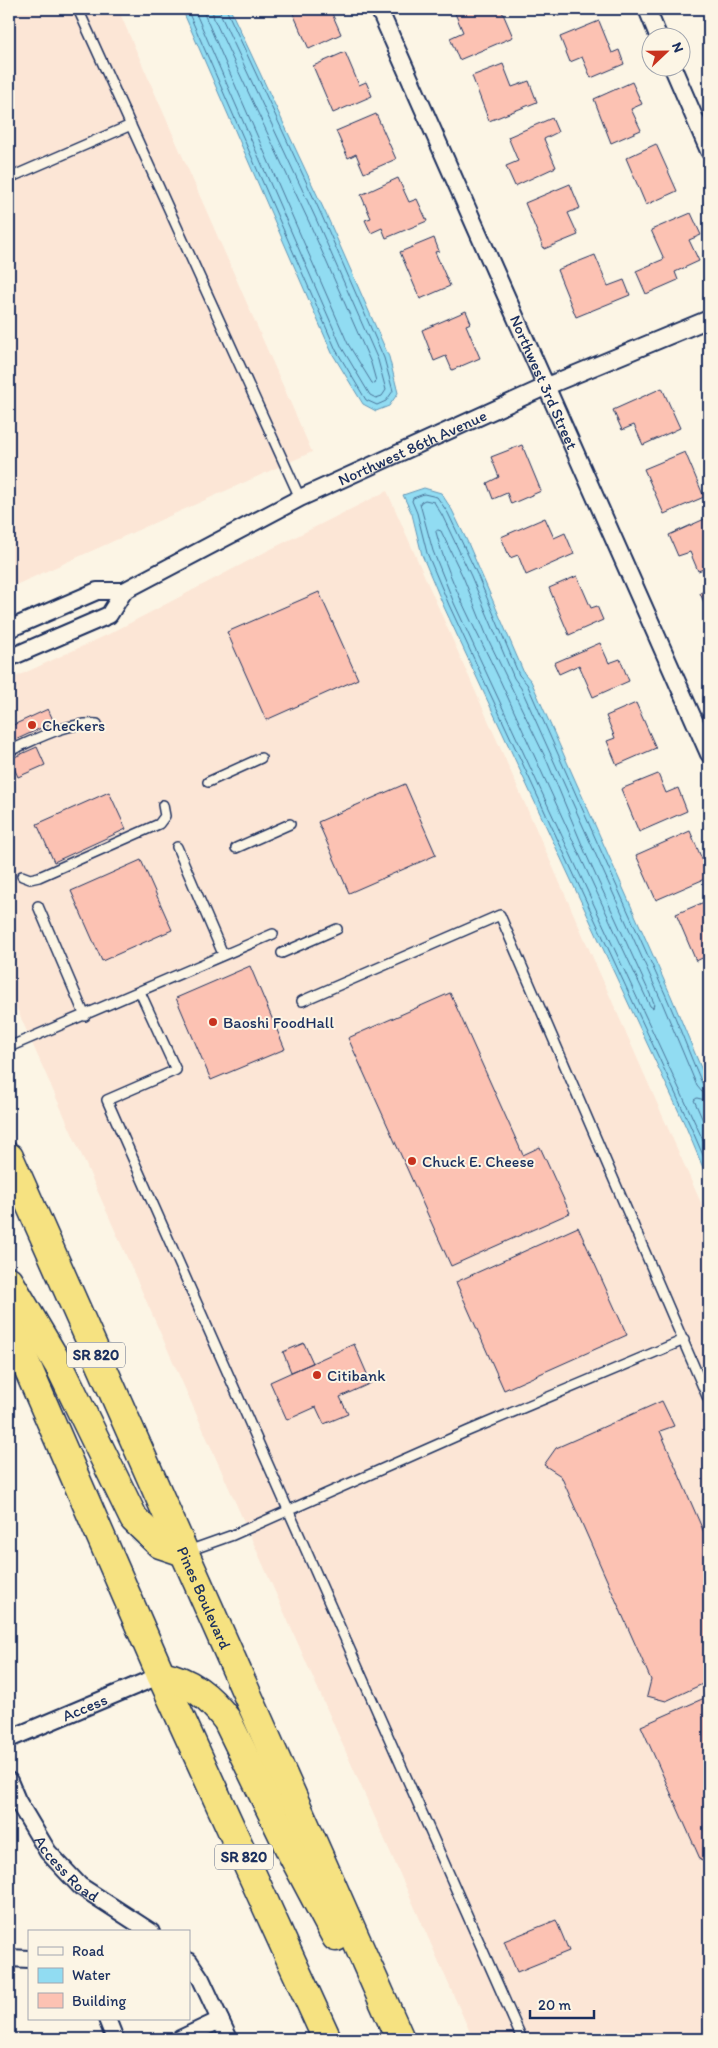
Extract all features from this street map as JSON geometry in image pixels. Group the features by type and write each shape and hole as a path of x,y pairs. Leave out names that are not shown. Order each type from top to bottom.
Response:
{"highway":[{"name":"Pines Boulevard","path":"9,1157 400,2039"},
{"path":"9,1281 61,1369 134,1519 160,1544 184,1552"},
{"name":"SR 820","path":"9,1325 161,1675 327,2039"},
{"path":"161,1675 178,1678 196,1689 214,1703 227,1720 292,1854 346,1956 371,1975"}],"street":[{"name":"Northwest 3rd Street","path":"380,9 709,754"},
{"path":"647,9 655,28"},
{"path":"676,78 709,151"},
{"name":"Northwest 86th Avenue","path":"9,629 97,591 124,591 300,498 547,386 709,319"},
{"path":"9,658 109,615 124,591"},
{"name":"Access","path":"9,1739 161,1675"},
{"name":"Access Road","path":"9,1781 17,1800 48,1852 80,1886 147,1930"},
{"path":"9,1958 28,1959"},
{"path":"190,1963 201,1979 229,2039"},
{"path":"107,2020 114,2039"},
{"path":"180,2039 220,2020"}],"lane":[{"path":"78,9 300,498"},
{"path":"9,178 131,125"},
{"path":"9,751 67,727 96,724"},
{"path":"208,782 261,758"},
{"path":"22,876 30,879 39,877 159,824 165,816 163,805"},
{"path":"236,848 290,824"},
{"path":"177,847 223,954"},
{"path":"38,906 85,1016"},
{"path":"302,1001 500,915 709,1402"},
{"path":"282,953 337,929"},
{"path":"9,1047 273,934"},
{"path":"140,992 176,1070 107,1100 522,2039"},
{"path":"184,1552 232,1535 289,1511 468,1431 684,1340"}],"shaded area":[{"path":"9,9 118,9 312,452 9,588"},
{"path":"387,491 709,1221 709,2039 473,2039 9,991 9,680 109,634 267,551"}],"water":[{"path":"182,9 230,9 326,214 389,357 398,393 389,406 376,411 363,404 332,353"},
{"path":"424,488 441,493 452,510 468,543 524,673 531,681 671,996 709,1087 709,1182 686,1127 444,607 422,555 412,514 403,495"}],"building":[{"path":"291,9 330,9 341,34 309,49"},
{"path":"459,9 501,9 513,37 459,60 450,38 463,32 454,11"},
{"path":"555,9 576,9 558,16"},
{"path":"599,21 612,53 619,50 624,64 591,78 582,57 570,62 560,37"},
{"path":"345,52 359,85 366,82 372,96 333,113 313,66"},
{"path":"503,64 512,87 529,81 537,102 489,121 472,76"},
{"path":"632,82 642,104 631,109 641,130 611,143 594,99"},
{"path":"376,114 396,159 364,173 356,154 348,158 336,131"},
{"path":"552,118 558,132 544,139 556,167 515,186 506,166 518,161 508,137"},
{"path":"656,144 677,191 646,205 626,158"},
{"path":"398,178 409,202 417,199 427,221 386,238 382,228 371,233 365,220 371,218 361,195"},
{"path":"570,184 580,208 568,213 578,235 544,249 525,203"},
{"path":"691,213 701,235 689,240 699,261 675,272 678,280 646,294 636,271 664,259 651,230"},
{"path":"434,238 439,251 435,252 450,286 420,299 400,252"},
{"path":"595,255 608,286 624,280 630,295 576,317 557,270"},
{"path":"466,311 471,323 466,325 480,358 452,370 446,356 434,361 422,330"},
{"path":"662,388 680,428 643,445 634,425 622,430 613,410"},
{"path":"522,445 541,491 511,504 507,493 493,499 487,483 499,477 491,457"},
{"path":"685,452 704,497 664,514 644,469"},
{"path":"709,517 709,567 698,571 690,552 678,556 669,535"},
{"path":"545,518 554,538 565,533 574,554 526,575 518,555 510,558 501,537"},
{"path":"577,576 591,608 597,606 603,620 569,635 549,588"},
{"path":"709,589 709,614 700,593"},
{"path":"319,592 358,679 266,720 227,632"},
{"path":"600,643 609,663 620,659 629,681 593,697 579,665 559,674 554,663"},
{"path":"636,703 656,748 617,765 607,741 615,738 606,716"},
{"name":"Checkers","path":"48,709 54,722 9,743 9,727"},
{"path":"37,747 45,765 18,777 10,759"},
{"path":"658,774 666,793 678,788 687,811 639,832 621,789"},
{"path":"405,784 436,855 349,893 318,822"},
{"path":"109,792 126,829 54,862 37,824"},
{"path":"690,831 704,864 709,861 709,877 656,900 636,855"},
{"path":"141,860 172,930 102,961 71,891"},
{"path":"709,900 709,955 696,961 676,914"},
{"path":"250,966 285,1049 211,1080 176,998"},
{"path":"450,993 523,1155 540,1147 570,1213 451,1266 348,1038"},
{"path":"578,1227 627,1335 504,1390 456,1282"},
{"path":"304,1343 313,1363 291,1372 283,1352"},
{"path":"354,1344 371,1383 340,1397 348,1414 324,1424 316,1407 287,1420 270,1382"},
{"path":"662,1401 674,1426 660,1431 709,1544 709,1681 666,1701 647,1696 651,1680 561,1476 544,1465 556,1448"},
{"path":"709,1696 709,1857 701,1861 641,1726"},
{"path":"556,1920 569,1951 517,1972 504,1941"}],"place":[{"name":"Checkers","path":"32,725"},
{"name":"Baoshi FoodHall","path":"213,1022"},
{"name":"Chuck E. Cheese","path":"412,1161"},
{"name":"Citibank","path":"317,1375"}]}
